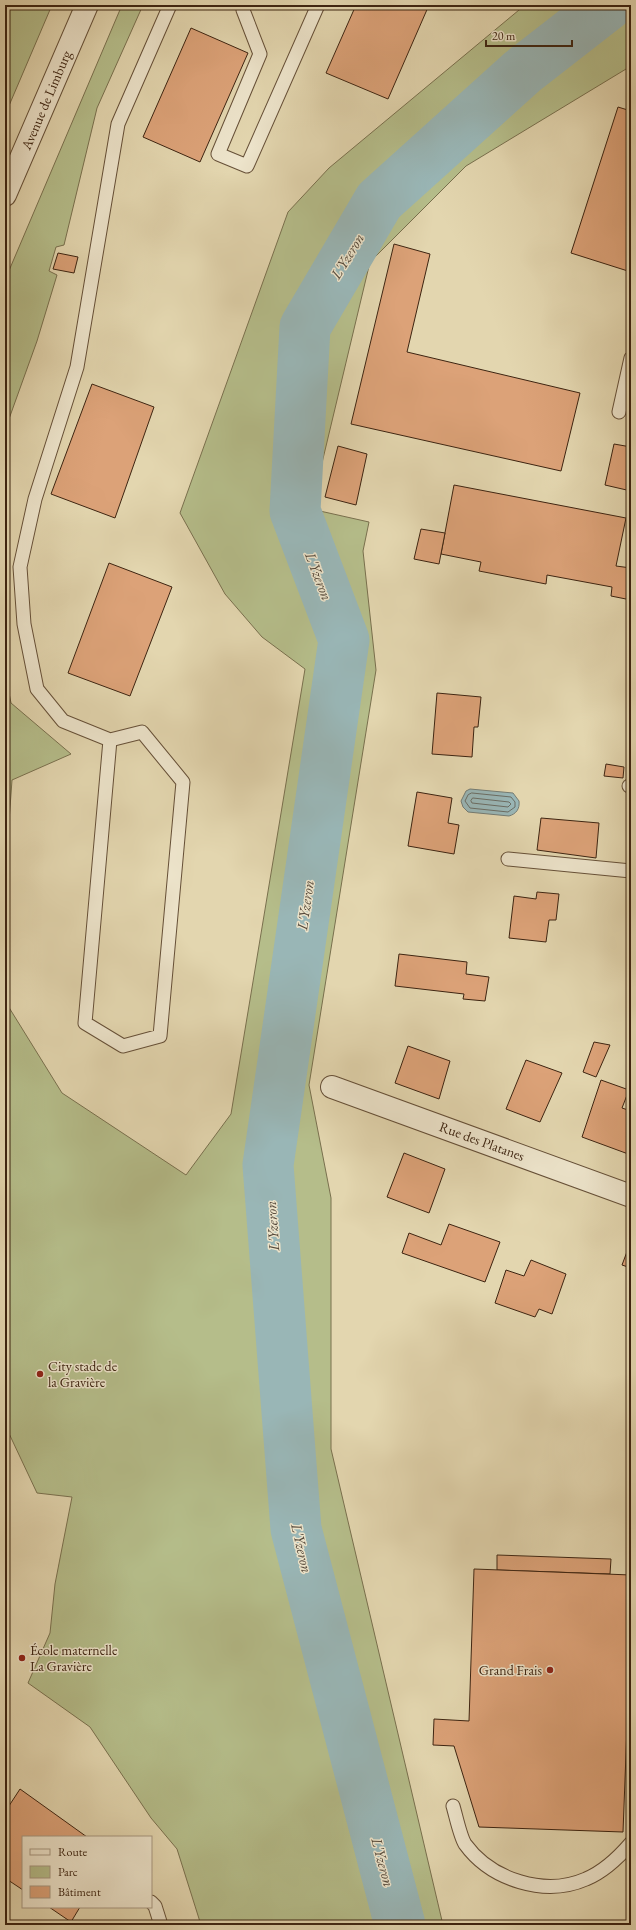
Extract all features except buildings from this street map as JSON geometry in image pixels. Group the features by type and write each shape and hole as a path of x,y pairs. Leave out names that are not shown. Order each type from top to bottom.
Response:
{"street":[{"name":"Avenue de Limburg","path":"5,195 87,5"},
{"name":"Rue des Platanes","path":"332,1087 631,1196"}],"lane":[{"path":"110,740 85,1023 123,1046 160,1036 183,782 142,732 110,740 63,722 37,689 24,624 20,567 35,499 77,367 118,124 170,5"},
{"path":"245,5 243,10 260,54 218,154 246,166 318,5"},
{"path":"619,412 631,358"},
{"path":"508,859 631,871"},
{"path":"453,1806 464,1843 491,1869 516,1881 536,1885 562,1886 586,1879 618,1858 631,1843"},
{"path":"152,1903 155,1906 160,1925"}],"green space":[{"path":"5,5 52,5 5,115"},
{"path":"122,5 143,5 97,108 64,245 56,247 49,271 57,275 37,341 5,430 5,280"},
{"path":"525,5 631,5 631,66 466,166 370,262 311,509 369,522 363,551 376,670 309,1085 331,1198 331,1449 443,1925 201,1925 177,1849 151,1818 90,1727 28,1683 50,1633 55,1584 72,1497 37,1493 5,1425 5,1001 62,1093 186,1175 231,1114 305,669 262,637 225,594 180,513 288,212 329,168"},
{"path":"5,673 11,703 71,754 12,780 5,877"}],"water":[{"path":"470,789 513,793 519,801 518,809 514,814 509,816 468,812 463,807 461,801 466,791"}],"waterway":[{"name":"L'Yzeron","path":"400,1925 296,1529 268,1165 344,640 295,511 305,327 379,201 522,72 608,5"}],"place":[{"name":"City stade de la Gravière","path":"40,1374"},
{"name":"École maternelle La Gravière","path":"22,1658"},
{"name":"Grand Frais","path":"550,1670"}]}
